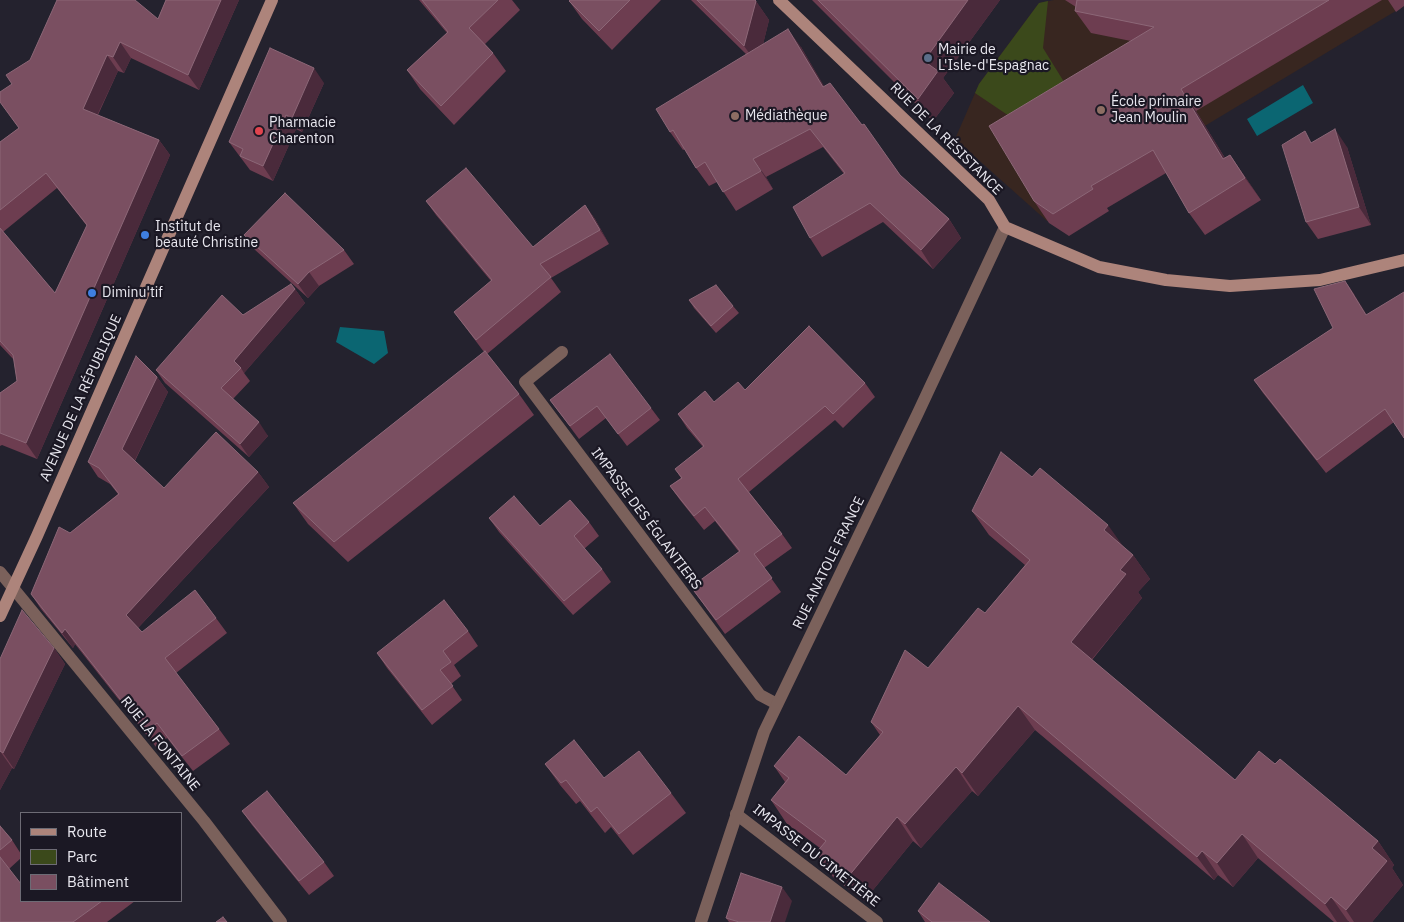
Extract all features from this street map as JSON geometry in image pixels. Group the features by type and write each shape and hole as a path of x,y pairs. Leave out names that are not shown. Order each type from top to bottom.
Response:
{"street":[{"name":"AVENUE DE LA RÉPUBLIQUE","path":"0,616 37,536 272,0"},
{"name":"RUE DE LA RÉSISTANCE","path":"780,0 989,200 1005,227"},
{"path":"1005,227 1099,267 1166,280 1230,286 1320,280 1404,260"},
{"name":"RUE ANATOLE FRANCE","path":"700,922 764,732 917,415 1005,227"},
{"name":"IMPASSE DES ÉGLANTIERS","path":"562,352 526,382 760,695 777,704"},
{"name":"RUE LA FONTAINE","path":"0,572 204,821 281,922"},
{"name":"IMPASSE DU CIMETIÈRE","path":"736,814 877,922"}],"shaded area":[{"name":"École primaire Jean Moulin","path":"1054,0 1404,0 1404,6 1047,221 955,139 979,84 1039,3"}],"green space":[{"path":"1048,1 1043,48 1069,90 1018,122 975,93 979,84 1039,3"}],"water":[{"path":"1303,85 1313,103 1257,136 1247,119"},
{"path":"340,327 384,331 388,353 374,364 336,342"}],"building":[{"path":"57,0 135,0 158,19 166,0 221,0 188,75 120,42 113,57 107,55 83,109 159,140 26,443 0,433 0,393 17,381 13,355 0,341 0,228 55,293 87,225 46,173 0,210 0,142 19,128 0,102 0,92 12,84 6,75 30,60"},
{"path":"422,0 498,0 469,28 493,53 441,106 407,70 448,32"},
{"path":"570,0 630,0 599,31"},
{"path":"697,0 755,0 744,46"},
{"name":"Mairie de L'Isle-d'Espagnac","path":"818,0 968,0 924,61 938,71 918,99"},
{"path":"1077,0 1329,0 1181,89 1223,159 1230,155 1245,178 1189,213 1153,150 1091,186 1093,189 1053,214 1034,201 989,126 1154,27 1075,11"},
{"path":"788,29 823,87 830,83 862,125 864,124 900,175 949,219 921,250 870,203 810,238 793,207 845,173 810,129 753,159 761,171 723,192 705,162 696,168 673,130 670,132 656,109"},
{"path":"270,48 314,68 292,118 286,115 263,166 240,156 243,149 229,142"},
{"path":"1335,129 1359,207 1306,222 1282,145 1305,131 1311,143"},
{"path":"466,168 533,247 585,205 600,230 540,264 551,277 476,340 454,312 492,280 426,201"},
{"path":"285,193 344,250 309,272 298,284 244,235"},
{"path":"1345,281 1366,315 1404,292 1404,438 1385,409 1317,460 1254,380 1333,328 1314,289"},
{"path":"291,284 295,289 234,361 241,368 221,388 259,422 240,444 156,370 222,295 243,315"},
{"path":"716,285 733,306 711,326 689,300"},
{"path":"809,326 865,383 833,414 825,406 738,479 782,534 754,554 772,578 716,620 691,587 740,551 705,507 694,516 670,486 682,478 675,469 704,446 678,414 705,391 714,402 738,382 745,390"},
{"path":"485,351 519,394 334,542 293,503"},
{"path":"610,354 651,408 618,434 597,406 570,426 550,400"},
{"path":"136,356 157,377 122,449 164,488 216,432 258,472 126,615 142,632 195,590 216,618 165,658 219,729 182,756 157,723 146,732 65,629 62,633 31,594 59,527 70,533 119,494 99,468 88,462"},
{"path":"1001,452 1032,477 1040,468 1108,525 1104,530 1133,555 1120,570 1126,574 1071,642 1235,780 1259,751 1275,764 1280,759 1378,841 1372,848 1387,861 1346,910 1331,897 1325,904 1242,834 1217,863 1202,851 1197,857 1018,706 962,773 956,767 905,824 897,817 848,877 816,853 826,841 771,800 789,778 774,766 799,736 846,775 883,732 871,722 905,650 928,668 978,608 985,613 1030,560 972,511"},
{"path":"514,496 540,526 570,500 589,522 574,536 602,569 564,601 489,518"},
{"path":"444,600 468,631 443,651 451,662 440,670 453,686 422,710 377,653"},
{"path":"22,610 54,648 3,753 0,751 0,659"},
{"path":"574,740 604,778 639,751 671,793 619,834 597,807 591,812 566,780 561,783 545,764"},
{"path":"267,791 324,862 299,881 242,811"},
{"path":"0,826 12,840 0,850"},
{"path":"0,857 20,883 20,902 101,902 73,922 0,922"},
{"path":"741,873 782,887 770,922 739,922 726,918"},
{"path":"939,883 990,922 932,922 918,911"},
{"path":"223,917 227,922 216,922"}],"place":[{"name":"Mairie de L'Isle-d'Espagnac","path":"928,58"},
{"name":"École primaire Jean Moulin","path":"1101,110"},
{"name":"Médiathèque","path":"735,116"},
{"name":"Pharmacie Charenton","path":"259,131"},
{"name":"Institut de beauté Christine","path":"145,235"},
{"name":"Diminu'tif","path":"92,293"}]}
